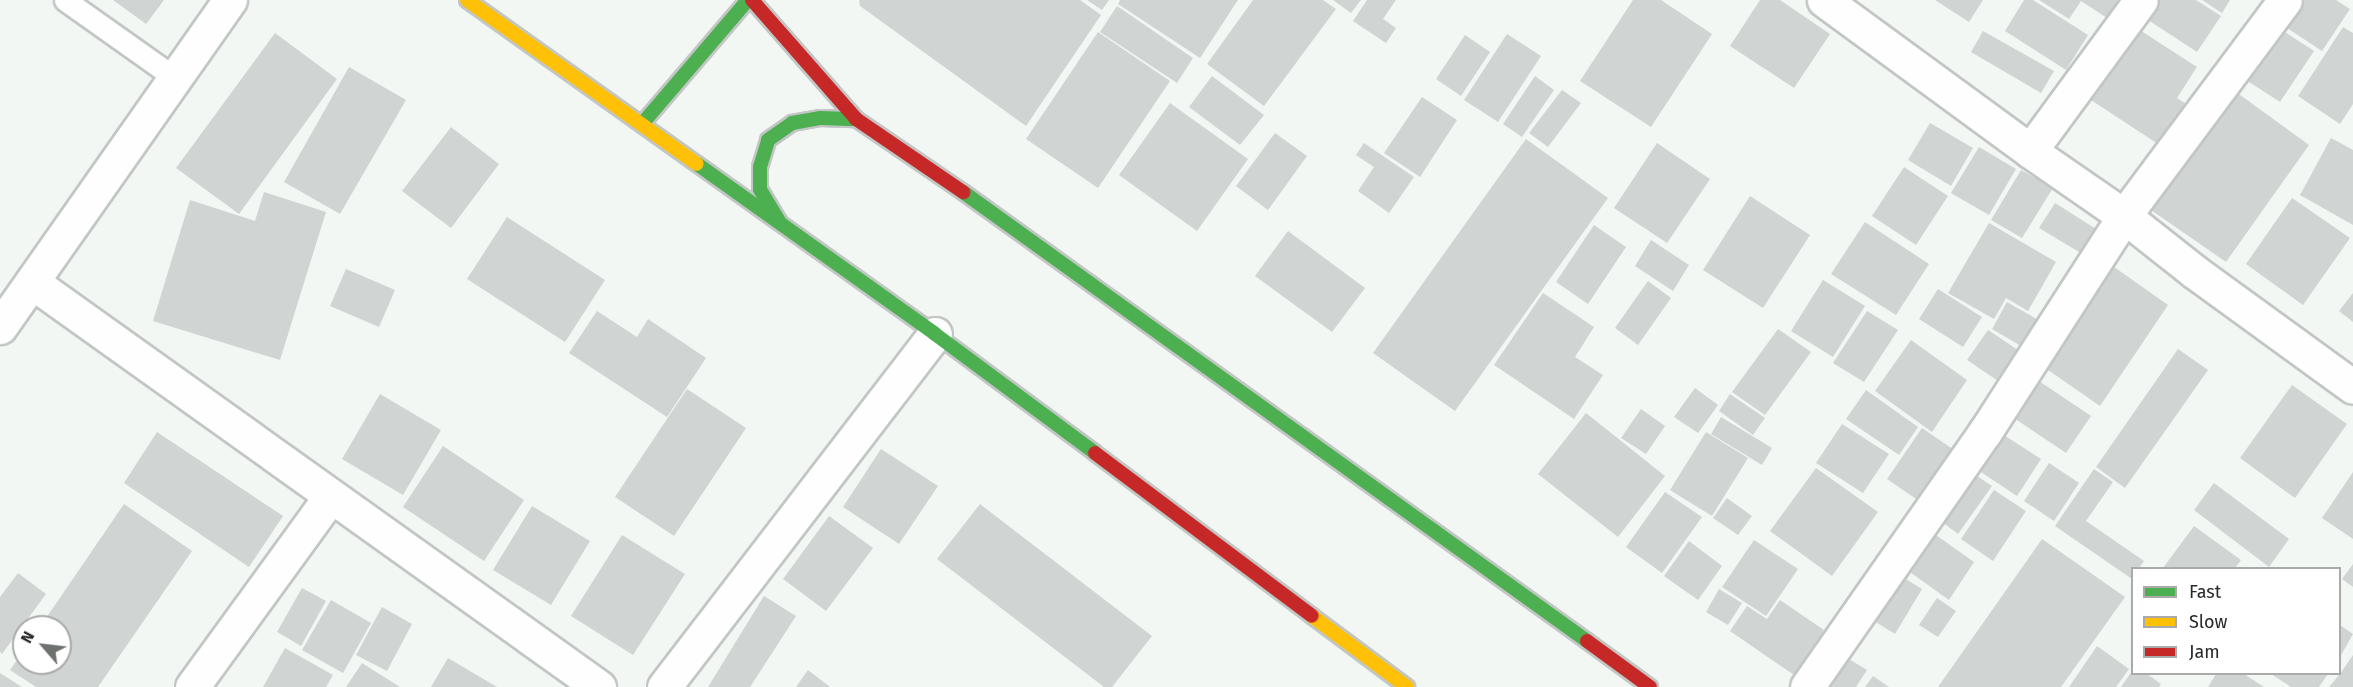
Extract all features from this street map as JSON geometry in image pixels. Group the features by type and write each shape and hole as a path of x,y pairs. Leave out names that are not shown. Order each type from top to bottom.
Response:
{"main road":[{"path":"467,0 935,334 1407,687"},
{"path":"642,124 750,0 856,119 1011,224 1650,687"},
{"path":"781,224 760,189 760,167 768,140 792,123 820,118 856,119"}],"street":[{"path":"0,327 230,0"},
{"path":"1824,0 2030,151 2124,216 2195,272 2353,387"},
{"path":"2030,151 2141,0"},
{"path":"1807,687 1985,432 2124,216 2285,0"},
{"path":"32,282 599,687"},
{"path":"664,687 935,334"},
{"path":"192,687 331,496"}],"lane":[{"path":"64,0 175,78"}],"building":[{"path":"113,0 164,0 146,24"},
{"path":"859,0 1080,0 1101,15 1026,126 860,6"},
{"path":"1087,0 1109,0 1102,10"},
{"path":"1120,0 1238,0 1200,58 1118,4"},
{"path":"1253,0 1323,0 1336,9 1264,106 1207,64"},
{"path":"1333,0 1361,0 1351,13"},
{"path":"1367,0 1396,0 1383,19 1396,28 1386,43 1353,21"},
{"path":"1633,0 1661,0 1712,34 1651,127 1580,81"},
{"path":"1760,0 1780,0 1830,34 1794,88 1730,46"},
{"path":"1935,0 1983,0 1969,22"},
{"path":"2024,0 2033,0 2088,35 2066,70 2005,31"},
{"path":"2039,0 2118,0 2107,18 2081,1 2069,19"},
{"path":"2153,0 2196,0 2221,16 2197,52 2142,16"},
{"path":"2202,0 2230,0 2222,13"},
{"path":"2297,0 2336,0 2350,9 2322,51 2281,24"},
{"path":"1117,6 1193,58 1177,83 1100,32"},
{"path":"2135,27 2197,67 2177,98 2185,103 2158,144 2088,98"},
{"path":"2277,27 2314,51 2280,102 2243,78"},
{"path":"2343,27 2353,33 2353,104 2340,124 2298,96"},
{"path":"1983,31 2054,71 2041,93 1971,52"},
{"path":"1098,32 1170,81 1098,188 1026,139"},
{"path":"275,33 337,79 239,214 176,168"},
{"path":"1507,34 1541,56 1498,122 1464,100"},
{"path":"1465,35 1490,52 1461,96 1436,79"},
{"path":"349,67 406,100 340,214 284,182"},
{"path":"1212,76 1264,115 1240,145 1189,107"},
{"path":"1535,76 1554,90 1522,137 1503,124"},
{"path":"2232,89 2309,145 2226,262 2148,208"},
{"path":"1562,90 1581,103 1548,147 1529,133"},
{"path":"1422,97 1457,120 1420,177 1384,153"},
{"path":"1170,103 1248,159 1197,231 1119,175"},
{"path":"1930,123 1973,148 1951,186 1908,160"},
{"path":"451,127 499,164 451,228 402,191"},
{"path":"1275,133 1307,156 1268,210 1236,186"},
{"path":"2331,138 2353,150 2353,225 2300,195"},
{"path":"1526,139 1608,198 1455,411 1373,353"},
{"path":"1364,143 1414,177 1389,213 1358,191 1374,167 1356,155"},
{"path":"1657,143 1710,179 1667,243 1614,208"},
{"path":"1979,147 2016,169 1989,215 1951,193"},
{"path":"1904,167 1948,196 1916,245 1872,216"},
{"path":"2021,170 2053,188 2022,238 1991,220"},
{"path":"264,192 326,212 280,360 153,321 190,200 255,221"},
{"path":"1750,196 1810,235 1763,308 1703,270"},
{"path":"2292,198 2350,238 2303,305 2246,264"},
{"path":"2055,203 2104,234 2089,258 2039,228"},
{"path":"507,217 605,280 565,342 467,279"},
{"path":"1865,222 1929,264 1896,315 1831,274"},
{"path":"1989,223 2056,262 2028,311 2006,298 1994,319 1948,293"},
{"path":"1594,225 1626,247 1588,304 1556,282"},
{"path":"1288,231 1365,288 1332,332 1255,276"},
{"path":"1651,240 1689,265 1673,291 1635,266"},
{"path":"2107,262 2168,305 2100,406 2038,363"},
{"path":"346,269 395,290 379,327 330,306"},
{"path":"1823,280 1865,306 1833,357 1791,331"},
{"path":"1648,281 1671,298 1638,345 1615,328"},
{"path":"1938,289 1982,317 1963,347 1919,319"},
{"path":"1543,293 1594,327 1575,357 1603,375 1574,419 1494,365"},
{"path":"2353,293 2353,322 2339,311"},
{"path":"2007,302 2042,322 2026,349 1992,329"},
{"path":"597,311 637,337 648,319 706,358 667,417 569,353"},
{"path":"1867,311 1898,330 1864,382 1833,363"},
{"path":"1778,329 1811,352 1765,415 1732,392"},
{"path":"1988,330 2024,354 2004,385 1967,360"},
{"path":"1911,340 1967,380 1932,432 1875,391"},
{"path":"2178,349 2208,370 2125,488 2096,467"},
{"path":"2033,377 2091,416 2066,453 2008,414"},
{"path":"2292,385 2347,424 2295,498 2240,458"},
{"path":"1695,388 1718,405 1698,433 1674,417"},
{"path":"687,389 746,428 674,536 615,497"},
{"path":"1866,390 1918,427 1899,455 1846,419"},
{"path":"380,394 441,430 403,495 342,459"},
{"path":"1730,394 1765,418 1753,435 1719,411"},
{"path":"1641,409 1665,426 1646,454 1621,438"},
{"path":"1586,413 1665,476 1618,537 1538,474"},
{"path":"1721,417 1772,448 1762,465 1711,434"},
{"path":"1842,424 1889,454 1863,493 1816,463"},
{"path":"1922,428 1957,452 1922,503 1887,479"},
{"path":"1996,430 2041,459 2017,496 1972,466"},
{"path":"157,432 283,516 249,567 124,483"},
{"path":"1706,432 1748,458 1712,516 1670,490"},
{"path":"443,446 524,500 484,561 403,507"},
{"path":"881,449 938,486 899,544 843,507"},
{"path":"2049,463 2079,483 2054,521 2024,501"},
{"path":"1816,468 1878,512 1832,576 1770,531"},
{"path":"1967,469 1992,486 1958,534 1934,516"},
{"path":"2094,469 2113,482 2086,521 2144,561 2140,567 2131,567 2131,578 2055,526"},
{"path":"2353,472 2353,539 2322,518"},
{"path":"2214,483 2289,539 2269,567 2194,510"},
{"path":"1994,490 2026,511 1993,561 1961,539"},
{"path":"1665,492 1702,517 1662,573 1626,547"},
{"path":"1727,498 1752,516 1738,535 1713,518"},
{"path":"124,504 192,551 98,687 36,687 18,675 72,675 72,615 48,615"},
{"path":"980,504 1152,636 1112,687 1104,687 937,559"},
{"path":"532,506 590,541 551,605 493,570"},
{"path":"829,516 873,548 826,611 783,579"},
{"path":"2194,526 2241,560 2236,567 2164,567"},
{"path":"1926,528 1974,562 1949,600 1900,565"},
{"path":"622,535 685,574 633,655 571,616"},
{"path":"2042,539 2125,597 2061,687 1938,687"},
{"path":"1754,540 1798,569 1766,616 1722,587"},
{"path":"1689,541 1722,566 1698,600 1664,576"},
{"path":"2353,564 2353,587 2342,579"},
{"path":"1893,571 1922,589 1895,634 1866,616"},
{"path":"18,573 46,594 31,615 12,615 12,640 2,654 0,652 0,597"},
{"path":"302,588 326,601 301,646 277,632"},
{"path":"1719,589 1742,603 1728,625 1706,612"},
{"path":"764,596 796,616 750,687 708,687"},
{"path":"1937,598 1956,611 1938,637 1919,625"},
{"path":"331,600 371,623 343,673 302,650"},
{"path":"1780,600 1824,630 1794,675 1730,631 1747,606 1767,619"},
{"path":"382,607 412,624 387,671 356,655"},
{"path":"2341,626 2353,634 2341,655"},
{"path":"2097,646 2129,669 2116,687 2069,687"},
{"path":"285,648 333,675 326,687 263,687"},
{"path":"1836,651 1867,670 1856,687 1827,687"},
{"path":"2353,655 2353,687 2329,687"},
{"path":"448,658 497,687 431,687"},
{"path":"362,663 400,687 346,687"},
{"path":"808,670 830,687 796,687"},
{"path":"2131,672 2131,675 2148,675 2161,684 2159,687 2121,687"},
{"path":"0,673 22,687 0,687"},
{"path":"2215,675 2246,675 2264,687 2208,687"},
{"path":"2273,675 2327,675 2319,687 2291,687"},
{"path":"1873,676 1889,687 1865,687"}],"traffic: fast":[{"path":"642,124 748,0"},
{"path":"779,221 760,189 760,167 768,140 792,123 820,118 856,119"},
{"path":"697,164 935,334 1095,453"},
{"path":"963,192 1587,641"}],"traffic: slow":[{"path":"467,0 697,164"},
{"path":"1312,616 1407,687"}],"traffic: jam":[{"path":"752,0 856,119 963,192"},
{"path":"1095,453 1312,616"},
{"path":"1587,641 1650,687"}]}
